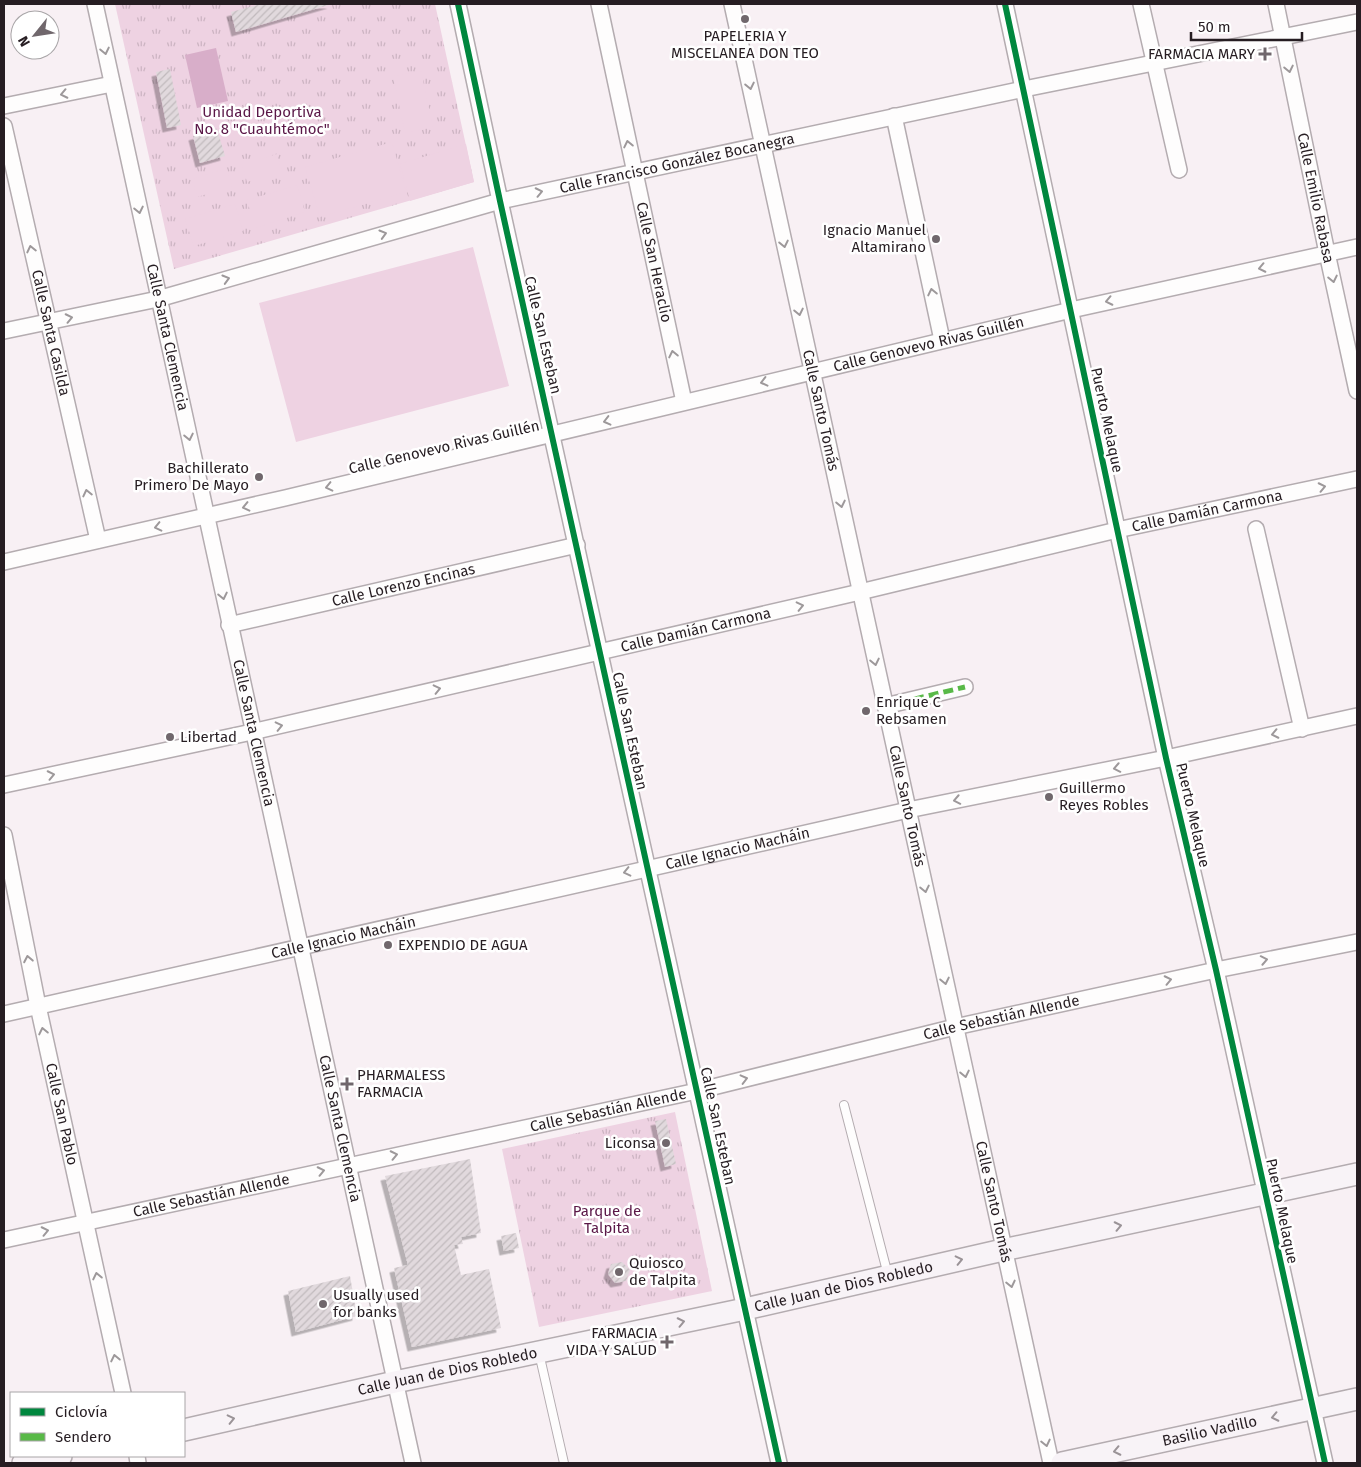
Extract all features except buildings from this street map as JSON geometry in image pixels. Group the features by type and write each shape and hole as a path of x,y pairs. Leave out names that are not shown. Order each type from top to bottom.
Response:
{"street":[{"name":"Calle Santa Clemencia","path":"95,4 412,1463"},
{"name":"Calle San Esteban","path":"458,4 779,1463"},
{"name":"Calle San Heraclio","path":"599,4 684,402"},
{"name":"Calle Santo Tomás","path":"732,4 1051,1463"},
{"name":"Puerto Melaque","path":"1005,4 1166,758 1216,970 1324,1463"},
{"path":"1141,4 1179,170"},
{"name":"Calle Emilio Rabasa","path":"1276,4 1357,391"},
{"name":"Calle Francisco González Bocanegra","path":"4,331 158,299 500,201 894,116 1357,22"},
{"path":"4,106 112,84"},
{"path":"894,116 942,340"},
{"name":"Calle Santa Casilda","path":"4,126 98,540"},
{"name":"Calle Genovevo Rivas Guillén","path":"4,562 206,516 1070,310 1357,248"},
{"name":"Calle Damián Carmona","path":"4,786 252,732 600,652 1117,530 1357,479"},
{"path":"1256,529 1302,728"},
{"name":"Calle Lorenzo Encinas","path":"229,625 577,545"},
{"path":"885,706 966,687"},
{"name":"Calle Ignacio Macháin","path":"4,1014 908,810 1166,758 1357,716"},
{"name":"Calle San Pablo","path":"4,835 38,1006 123,1392"},
{"name":"Calle Sebastián Allende","path":"4,1240 697,1091 955,1027 1216,970 1357,942"},
{"name":"Calle Juan de Dios Robledo","path":"185,1430 395,1382 745,1309 1003,1250 1357,1174"},
{"name":"Basilio Vadillo","path":"1062,1463 1357,1400"},
{"path":"23,1463 56,1457"}],"lane":[{"path":"844,1105 888,1276"},
{"path":"539,1352 564,1463"}],"green space":[{"name":"Unidad Deportiva No. 8 \"Cuauhtémoc\"","path":"115,4 435,4 474,182 174,269"},
{"path":"421,71 433,127 405,133 393,76"},
{"path":"392,142 406,192 320,217 305,167"},
{"path":"466,144 474,182 410,201 400,164"},
{"path":"277,154 282,172 247,182 242,164"},
{"path":"227,168 232,187 197,197 192,179"},
{"path":"297,185 305,212 255,228 247,200"},
{"path":"235,204 243,231 194,246 185,219"},
{"path":"473,247 509,386 296,442 259,303"},
{"name":"Parque de Talpita","path":"675,1112 712,1291 539,1327 502,1149"}],"shaded area":[{"path":"216,48 228,101 197,108 185,55"}],"marked path":[{"path":"885,706 965,687"}],"cycle path":[{"path":"458,4 779,1463"},
{"path":"1005,4 1166,758 1216,970 1325,1463"}],"place":[{"name":"PAPELERIA Y MISCELANEA DON TEO","path":"745,19"},
{"name":"FARMACIA MARY","path":"1265,54"},
{"name":"Ignacio Manuel Altamirano","path":"936,239"},
{"name":"Bachillerato Primero De Mayo","path":"259,477"},
{"name":"Enrique C Rebsamen","path":"866,711"},
{"name":"Libertad","path":"170,737"},
{"name":"Guillermo Reyes Robles","path":"1049,797"},
{"name":"EXPENDIO DE AGUA","path":"388,945"},
{"name":"PHARMALESS FARMACIA","path":"347,1084"},
{"name":"Liconsa","path":"666,1143"},
{"name":"Quiosco de Talpita","path":"619,1272"},
{"name":"Usually used for banks","path":"323,1304"},
{"name":"FARMACIA VIDA Y SALUD","path":"667,1342"}]}
